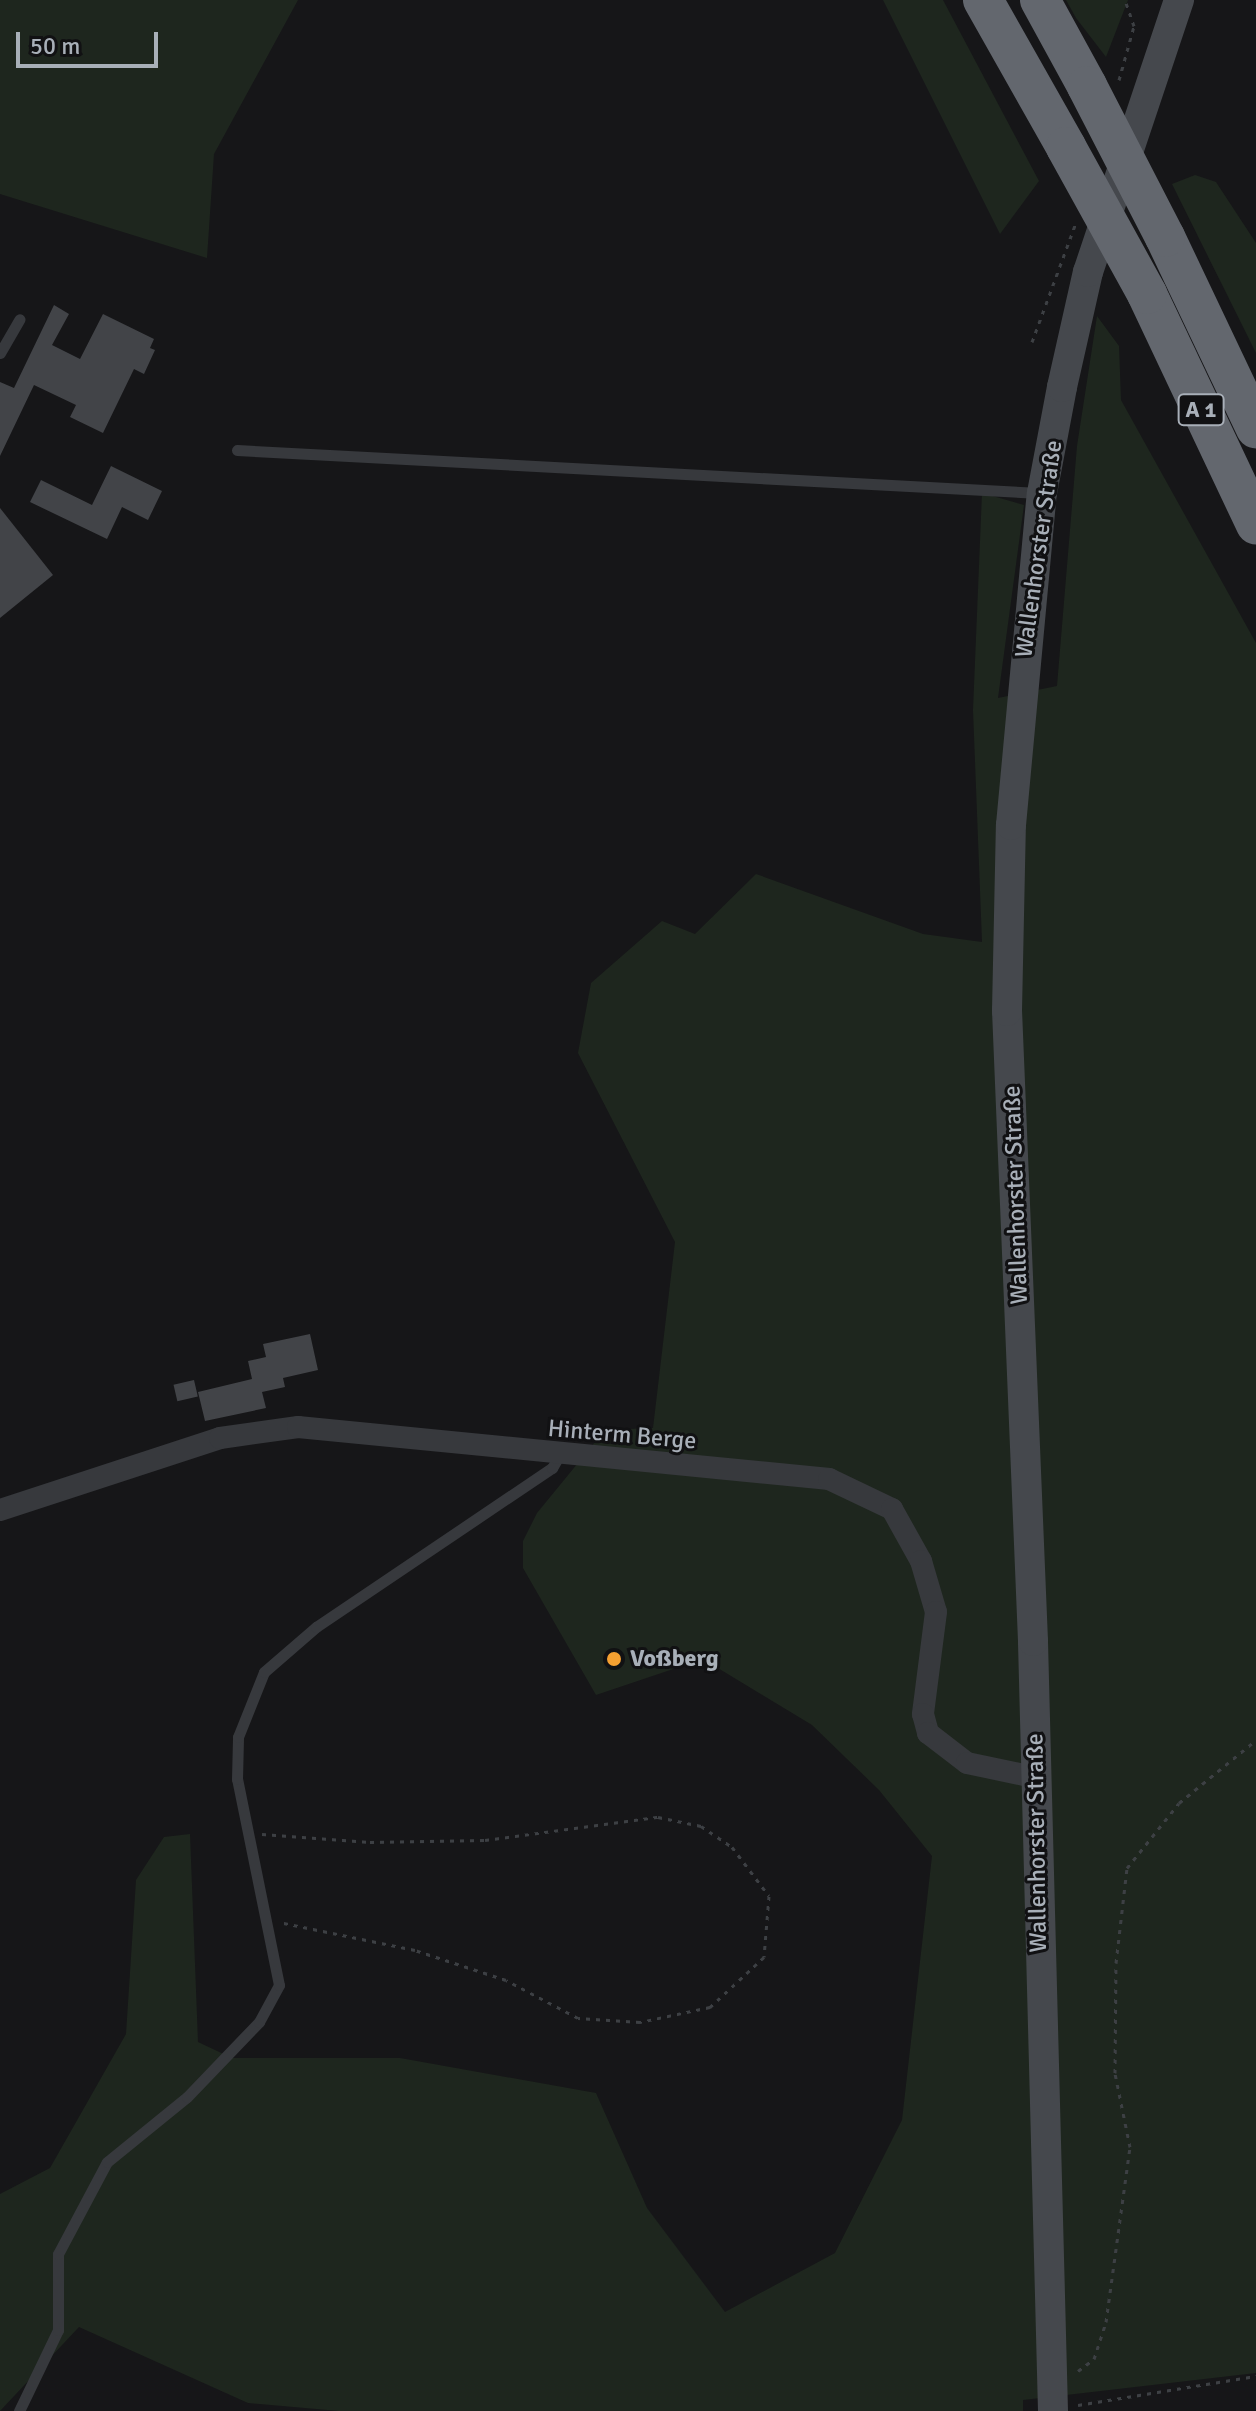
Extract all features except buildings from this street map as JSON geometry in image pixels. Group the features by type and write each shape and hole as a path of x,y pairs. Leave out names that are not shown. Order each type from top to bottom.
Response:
{"highway":[{"name":"A 1","path":"983,0 1147,294 1256,525"},
{"name":"A 1","path":"1040,0 1165,237 1256,429"}],"main road":[{"name":"Wallenhorster Straße","path":"1053,2410 1007,1011 1019,703 1049,494 1088,272 1179,0"}],"street":[{"name":"Hinterm Berge","path":"0,1510 220,1438 298,1427 559,1456 829,1479 892,1509 921,1561 936,1612 923,1714 928,1733 939,1747 967,1763 1034,1777"}],"lane":[{"path":"0,353 20,319"},
{"path":"237,450 1049,494"},
{"path":"19,2411 58,2330 58,2254 107,2162 197,2086 259,2022 279,1985 237,1779 238,1737 264,1672 316,1627 552,1468 559,1456"}],"path":[{"path":"1051,2374 1077,2371 1094,2359 1121,2244 1130,2147 1115,2073 1116,1963 1127,1868 1179,1803 1256,1740"},
{"path":"248,1833 370,1842 485,1840 658,1817 701,1826 732,1847 769,1896 764,1957 710,2007 640,2022 578,2018 506,1980 415,1950 268,1920"},
{"path":"1053,2410 1256,2376"}],"shaded area":[{"path":"0,0 298,0 214,154 207,258 0,194"},
{"path":"883,0 943,0 1039,181 1000,234"},
{"path":"1066,0 1128,0 1106,57 1076,18"},
{"path":"1195,175 1216,182 1256,243 1256,353 1172,184"},
{"path":"1097,316 1119,346 1121,400 1256,643 1256,2373 1023,2400 1023,2411 339,2411 248,2403 79,2327 0,2411 0,2194 50,2168 126,2034 136,1880 164,1837 190,1834 198,2042 232,2058 400,2058 596,2093 647,2208 725,2312 835,2253 902,2120 932,1856 879,1790 812,1725 703,1659 596,1695 523,1568 523,1541 537,1513 605,1430 653,1428 675,1242 578,1053 591,983 662,921 695,934 756,874 923,934 982,942 973,710 982,493 1024,505 998,698 1057,686 1077,446"}],"place":[{"name":"Voßberg","path":"614,1659"}]}
